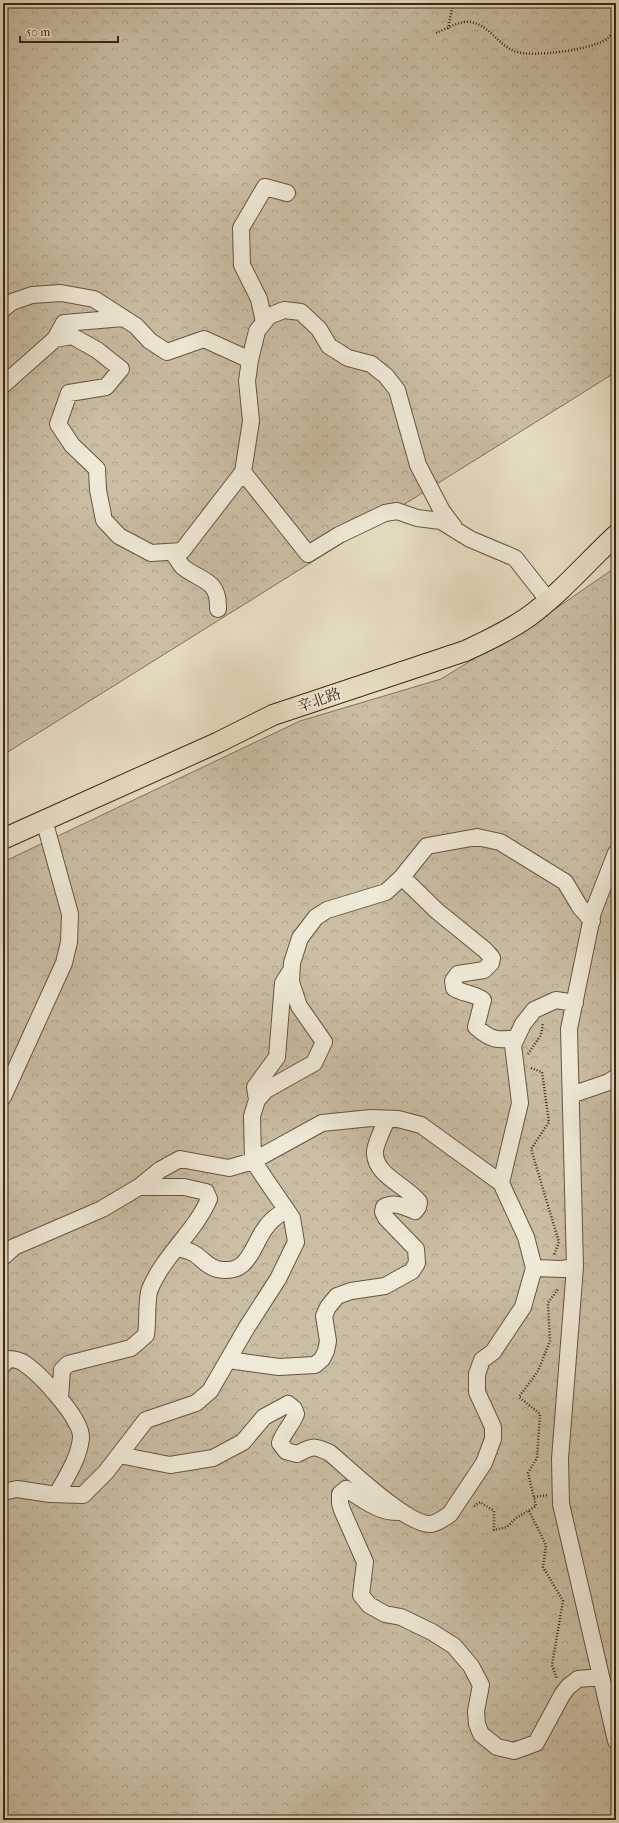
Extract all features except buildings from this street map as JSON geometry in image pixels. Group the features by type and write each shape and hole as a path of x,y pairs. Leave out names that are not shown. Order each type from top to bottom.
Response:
{"main road":[{"name":"辛北路","path":"3,839 219,742 272,715 465,651 507,630 548,600 616,535"}],"street":[{"path":"264,322 259,300 242,265 241,228 265,187 287,194"},
{"path":"3,309 12,302 32,295 61,293 94,299 136,326 150,341 167,352 204,339 250,360"},
{"path":"55,339 72,336 97,350 122,369 106,387 69,392 58,424 72,444 97,469 98,490 104,520 119,536 151,553 182,551 243,472 251,421 247,381 257,331 269,316 284,310 301,312 319,329 329,346 348,358 371,364 386,376 397,390 418,465 442,511 457,531"},
{"path":"3,385 55,339 64,323 124,318"},
{"path":"243,472 308,554 339,535 372,519 385,513 397,511 417,518 441,521 470,539 515,558 548,600"},
{"path":"172,552 183,566 200,576 213,587 219,596 218,609"},
{"path":"3,1097 64,963 69,942 70,914 62,879 44,820"},
{"path":"3,1492 17,1489 57,1494 83,1495 106,1472 146,1420 196,1403 210,1391 247,1327 278,1279 296,1242 292,1218 253,1161 252,1116 257,1100 266,1090 314,1063 324,1042 299,1006 291,982 292,963 300,938 316,917 328,910 386,892 402,877 427,846 477,837 500,842 565,882 580,907 592,921"},
{"path":"616,853 592,921 569,1029 571,1095 555,1268 561,1504 616,1741"},
{"path":"402,877 437,910 485,950 492,958 491,964 484,970 458,974 453,982 454,988 460,992 476,995 483,1000 476,1027 483,1033 499,1040 516,1038"},
{"path":"257,1100 255,1087 277,1057 283,983 291,971"},
{"path":"500,1183 520,1103 513,1045 523,1024 534,1010 546,1003 556,1000 575,1003"},
{"path":"571,1095 609,1082 616,1077"},
{"path":"3,1257 14,1248 102,1209 139,1187 160,1170 180,1159 229,1168 253,1161 322,1123 371,1118 398,1120 421,1126 500,1183 526,1237 555,1268"},
{"path":"228,1360 278,1367 315,1365 322,1359 326,1351 328,1341 324,1316 328,1307 337,1296 351,1291 386,1286 412,1271 417,1263 416,1249 386,1218 383,1212 384,1207 390,1204 400,1205 415,1211 419,1202 413,1194 383,1172 376,1161 374,1153 387,1119"},
{"path":"60,1398 62,1370 68,1364 131,1348 146,1335 149,1290 163,1266 205,1210 209,1199 206,1192 184,1187 139,1187"},
{"path":"176,1248 191,1252 207,1265 217,1269 230,1270 248,1260 264,1229 271,1220 287,1210"},
{"path":"119,1455 170,1465 213,1458 243,1442 264,1417 288,1404 294,1409 296,1414 292,1425 284,1432 280,1442 286,1451 297,1454 311,1447 316,1447 330,1453 401,1512 419,1522 431,1524 442,1520 450,1514 484,1463 493,1440 493,1427 477,1392 478,1374 482,1360 493,1352 523,1307 555,1268"},
{"path":"3,1365 8,1360 14,1359 25,1364 60,1398 79,1424 82,1437 76,1460 57,1494"},
{"path":"401,1512 388,1513 346,1489 340,1494 342,1510 364,1562 361,1595 369,1605 385,1614 401,1617 432,1632 454,1646 471,1666 481,1685 476,1711 476,1724 481,1734 497,1747 514,1751 526,1748 536,1743 562,1695 578,1679 601,1677"}],"path":[{"path":"448,29 453,3"},
{"path":"436,33 470,22 485,27 498,40 517,52 544,53 570,52 604,40 616,30"},
{"path":"527,1056 541,1035 546,1003"},
{"path":"450,1514 465,1510 480,1502 494,1511 494,1530 507,1527 516,1518 536,1506 528,1473 537,1458 540,1414 519,1396 538,1371 550,1341 548,1303 561,1285 555,1268 559,1242 531,1149 549,1122 542,1072 531,1070 529,1063"},
{"path":"529,1511 546,1545 543,1567 563,1601 552,1665 562,1695"}],"green space":[{"path":"3,3 616,3 616,372 3,755"},
{"path":"616,567 616,1820 3,1820 3,862 300,721 441,679 561,605"}]}
